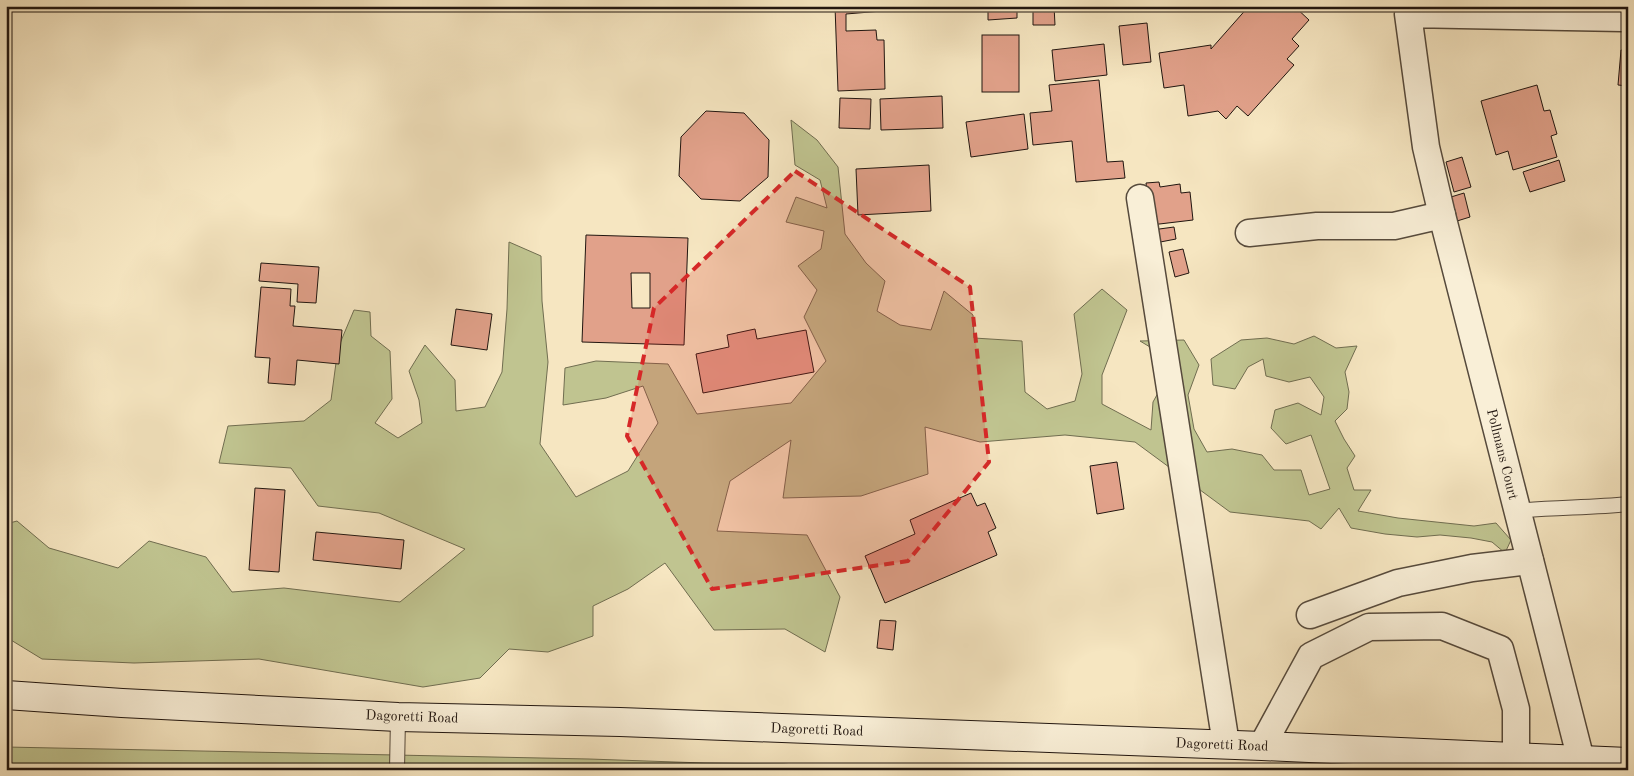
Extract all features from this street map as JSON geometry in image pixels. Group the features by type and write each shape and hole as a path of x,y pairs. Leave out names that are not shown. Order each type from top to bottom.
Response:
{"main road":[{"name":"Dagoretti Road","path":"6,695 398,716 620,722 1226,744 1628,762"}],"street":[{"name":"Pollmans Court","path":"1581,760 1426,147 1408,14 1623,18"},
{"path":"1140,198 1226,744"},
{"path":"1249,233 1317,226 1394,226 1442,215"},
{"path":"1310,615 1398,583 1472,568 1530,561"},
{"path":"1262,746 1311,656 1368,626 1442,626 1500,649 1516,709 1516,758"}],"lane":[{"path":"1517,511 1628,504"},
{"path":"397,770 398,716"}],"highlighted area":[{"path":"795,171 970,287 989,462 908,561 712,589 627,436 654,308"}],"green space":[{"path":"791,120 817,140 838,167 845,234 866,263 885,281 877,311 900,325 931,330 944,291 973,315 974,338 1022,341 1025,392 1047,409 1075,401 1082,374 1074,314 1102,289 1127,310 1102,375 1102,404 1151,430 1153,402 1175,362 1140,341 1184,340 1199,365 1188,395 1194,429 1207,452 1232,449 1262,455 1274,470 1301,470 1309,495 1330,489 1311,435 1286,444 1271,428 1275,410 1298,403 1321,415 1324,397 1310,377 1289,382 1266,376 1263,359 1248,367 1235,389 1213,385 1211,359 1241,340 1267,338 1294,344 1314,336 1336,348 1357,346 1345,372 1349,392 1347,409 1335,421 1355,456 1347,468 1354,490 1371,490 1358,511 1398,518 1474,526 1496,523 1511,540 1505,553 1492,542 1471,538 1440,535 1417,537 1351,528 1339,508 1321,529 1309,521 1230,512 1135,442 1065,435 980,442 925,427 928,474 861,496 783,498 791,440 730,481 717,531 807,535 840,597 825,652 785,629 714,630 665,563 628,589 593,606 593,636 548,652 509,649 480,678 423,687 259,659 134,663 42,659 6,637 6,524 17,521 49,548 118,568 149,541 206,557 232,592 284,588 400,602 465,549 379,513 318,506 291,468 219,463 228,426 304,421 331,400 338,348 354,310 370,312 371,336 390,351 392,399 375,423 398,438 422,423 419,400 409,371 425,345 455,380 456,411 485,407 502,372 507,309 509,242 541,256 542,301 548,362 540,444 576,497 628,471 658,423 643,386 606,398 563,405 565,368 596,361 668,364 697,414 791,403 826,361 804,317 817,290 798,266 821,249 824,231 786,222 796,197 827,208 820,180 795,165"},
{"path":"6,747 784,764 820,768 874,770 6,770"}],"building":[{"path":"835,6 882,6 882,11 846,14 846,31 876,30 877,40 884,40 885,89 838,91"},
{"path":"988,6 1017,6 1017,18 988,20"},
{"path":"1033,6 1054,6 1055,25 1033,25"},
{"path":"1249,6 1294,6 1309,20 1292,39 1299,46 1287,59 1294,65 1248,116 1237,106 1226,119 1218,111 1188,116 1184,85 1164,88 1159,53 1211,45 1211,49"},
{"path":"1147,23 1151,62 1123,65 1119,26"},
{"path":"982,35 1019,35 1019,92 982,92"},
{"path":"1104,44 1107,75 1055,81 1052,50"},
{"path":"1621,50 1628,51 1628,86 1618,85"},
{"path":"1099,80 1107,162 1123,161 1125,178 1076,182 1072,141 1033,145 1030,113 1052,111 1049,85"},
{"path":"1537,85 1544,111 1550,110 1557,134 1551,136 1557,157 1513,170 1508,151 1496,155 1481,101"},
{"path":"942,96 943,128 881,130 880,99"},
{"path":"840,98 871,99 870,129 839,128"},
{"path":"706,111 744,113 769,140 768,177 740,201 701,199 679,176 681,137"},
{"path":"1024,114 1028,149 971,157 966,122"},
{"path":"1462,157 1471,187 1454,192 1446,162"},
{"path":"1559,160 1565,181 1530,192 1523,172"},
{"path":"929,165 931,211 858,215 856,169"},
{"path":"1159,182 1160,187 1180,184 1181,193 1190,192 1193,220 1151,225 1146,183"},
{"path":"1464,193 1470,217 1457,221 1451,197"},
{"path":"1174,227 1176,239 1155,243 1152,230"},
{"path":"586,235 688,238 684,345 582,342","holes":["631,273 650,273 650,308 632,308"]},
{"path":"1183,249 1189,273 1175,277 1169,252"},
{"path":"261,263 319,267 316,303 297,302 298,284 259,281"},
{"path":"261,287 291,289 290,306 295,306 293,326 342,330 339,364 297,360 295,385 268,383 270,358 255,357"},
{"path":"456,309 492,314 487,350 451,345"},
{"path":"755,329 757,339 806,330 814,372 703,393 696,354 729,347 727,335"},
{"path":"1117,462 1124,509 1097,514 1090,466"},
{"path":"255,488 285,490 279,572 249,570"},
{"path":"971,493 977,506 985,503 996,528 988,532 997,555 885,603 865,556 915,534 910,520"},
{"path":"316,532 404,540 401,569 313,560"},
{"path":"880,620 896,621 893,650 877,648"}]}
